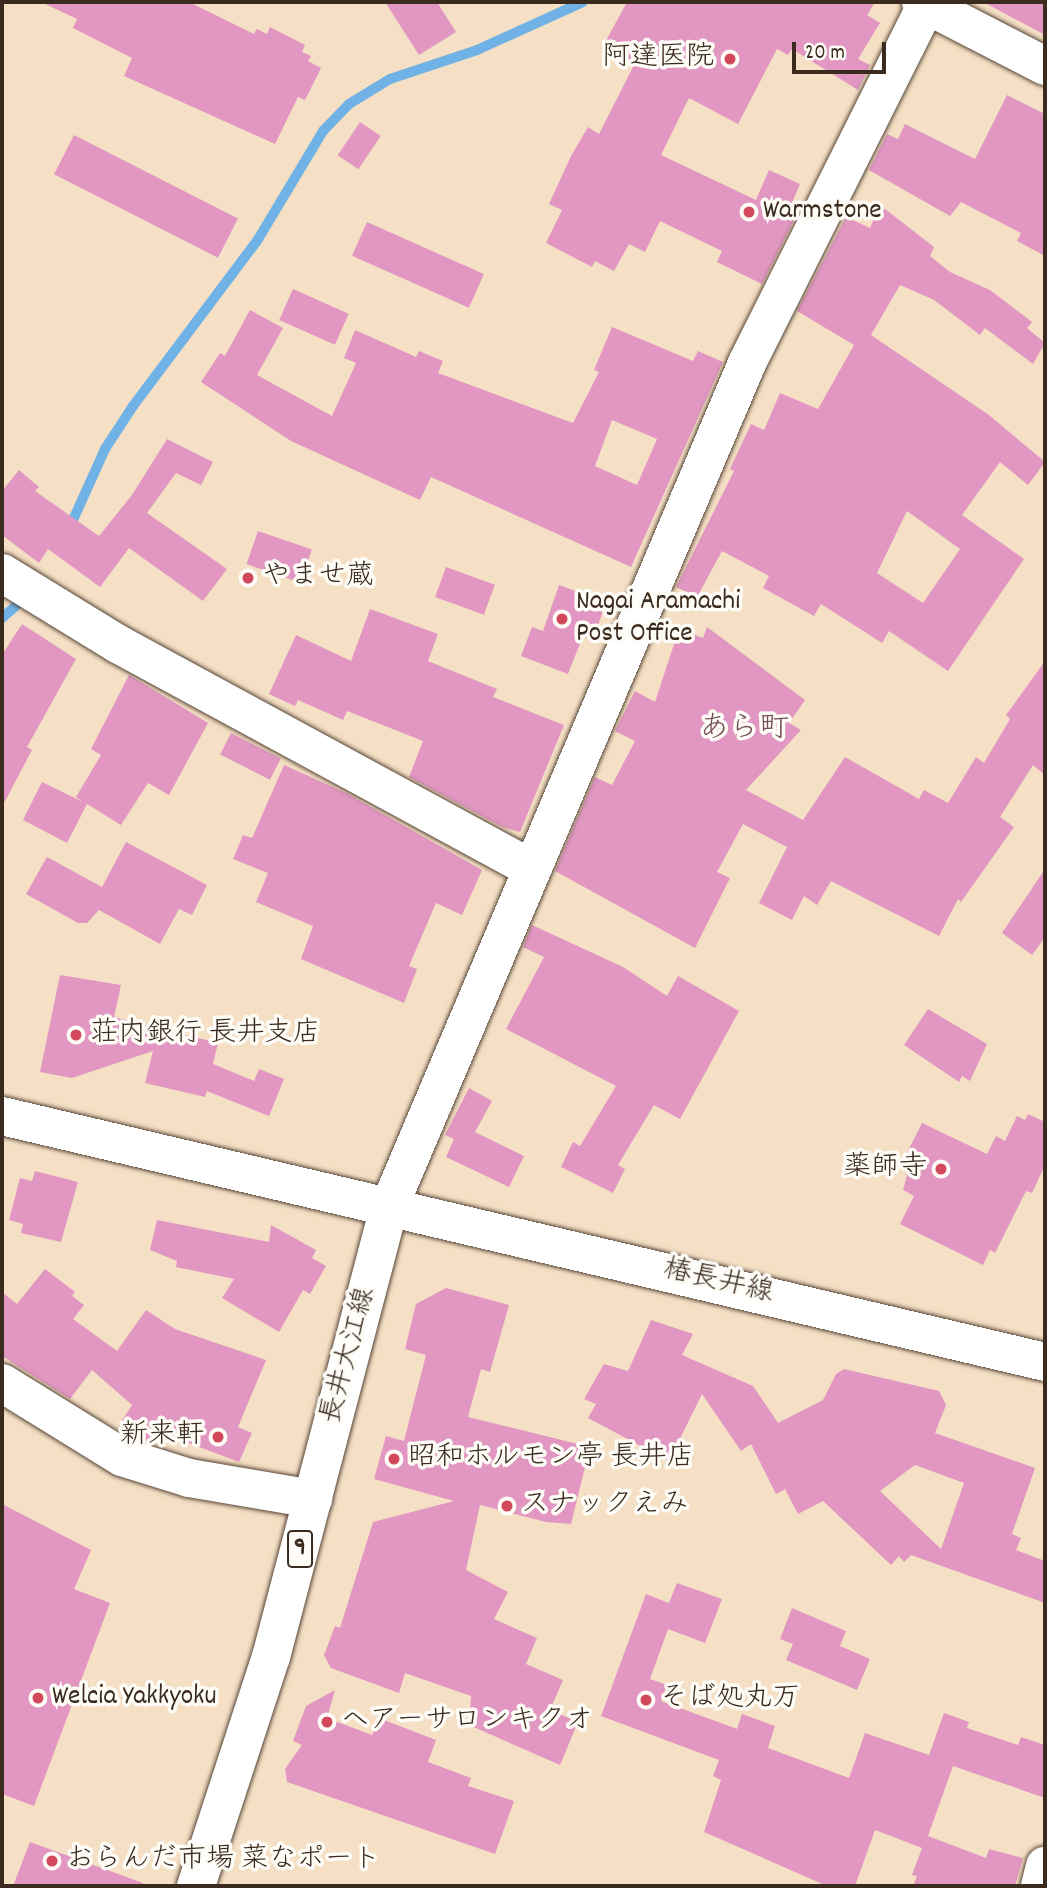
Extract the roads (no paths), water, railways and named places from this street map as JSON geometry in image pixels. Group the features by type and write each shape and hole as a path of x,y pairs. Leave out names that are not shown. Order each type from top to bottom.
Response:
{"street":[{"path":"925,3 1045,66"},
{"name":"長井大江線","path":"196,1886 271,1657 390,1207 531,868 747,363 925,3"},
{"path":"2,573 118,644 531,868"},
{"path":"2,1116 390,1207"},
{"name":"椿長井線","path":"390,1207 1045,1362"},
{"path":"2,1383 122,1457 189,1478 313,1499"},
{"path":"1040,1886 1045,1866"}],"waterway":[{"path":"68,531 105,449 133,406 257,241 323,131 349,104 390,79 477,50 583,2"},
{"path":"2,618 26,597"}],"place":[{"name":"阿達医院","path":"730,59"},
{"name":"Warmstone","path":"749,212"},
{"name":"やませ蔵","path":"248,578"},
{"name":"Nagai Aramachi Post Office","path":"562,619"},
{"name":"荘内銀行 長井支店","path":"76,1035"},
{"name":"薬師寺","path":"941,1169"},
{"name":"新来軒","path":"218,1437"},
{"name":"昭和ホルモン亭 長井店","path":"394,1459"},
{"name":"スナックえみ","path":"507,1506"},
{"name":"Welcia Yakkyoku","path":"38,1698"},
{"name":"そば処丸万","path":"646,1700"},
{"name":"ヘアーサロンキクオ","path":"327,1722"},
{"name":"おらんだ市場 菜なポート","path":"52,1861"}],"district":[{"name":"あら町","path":"744,731"}]}
